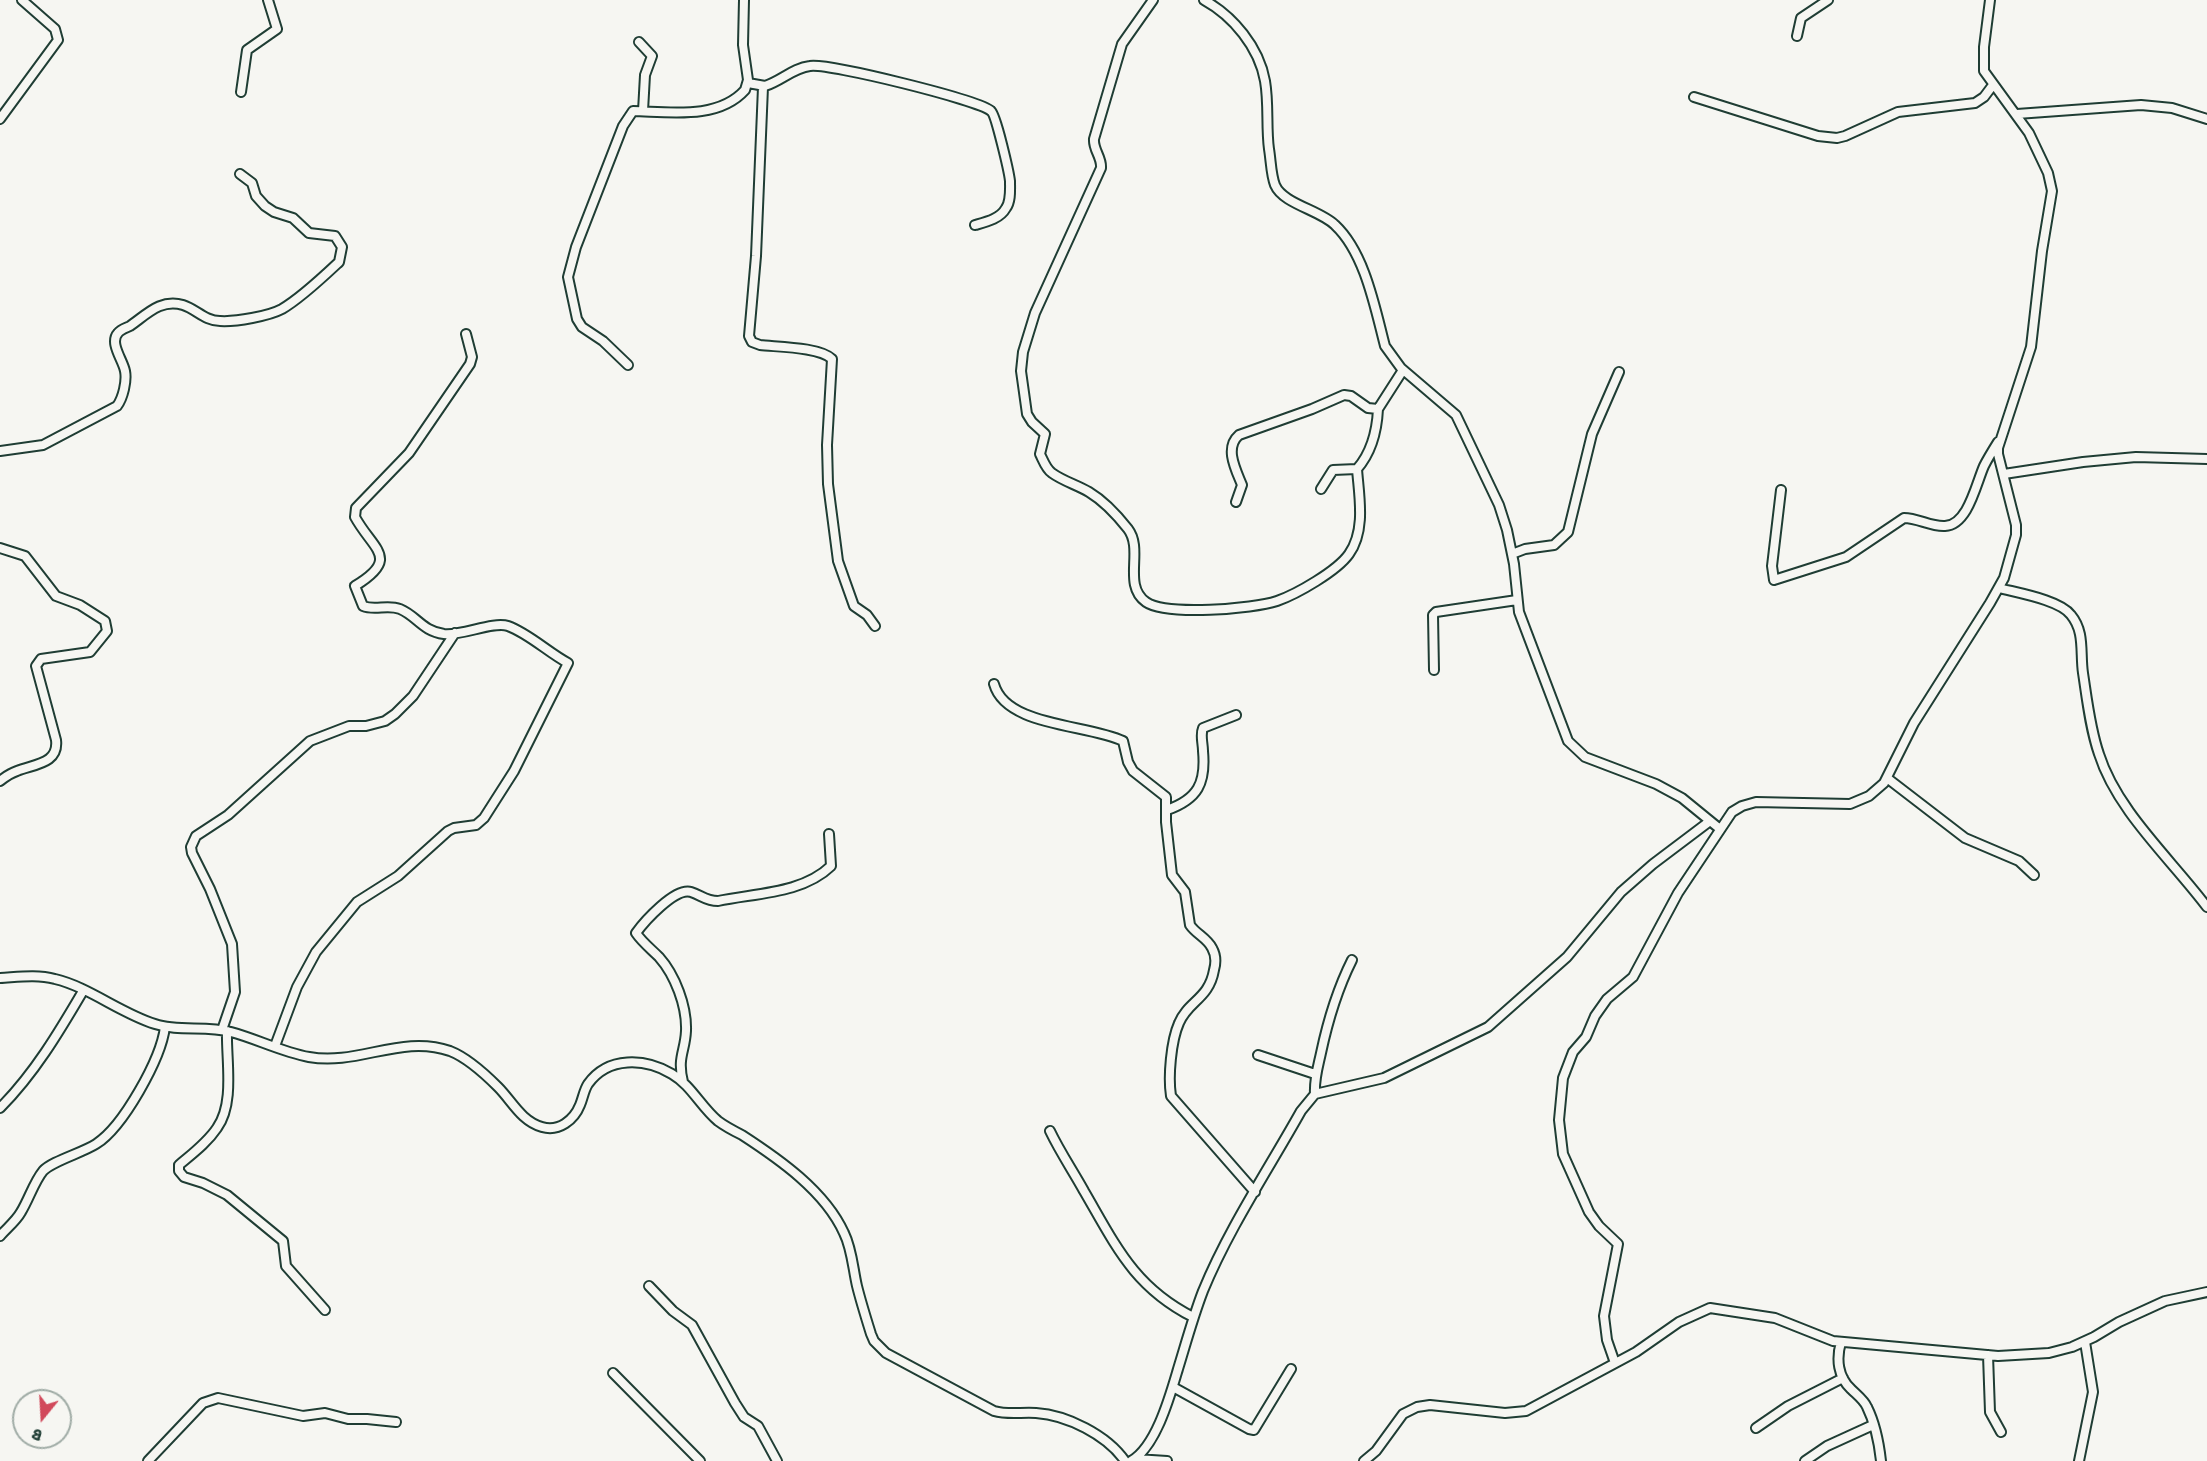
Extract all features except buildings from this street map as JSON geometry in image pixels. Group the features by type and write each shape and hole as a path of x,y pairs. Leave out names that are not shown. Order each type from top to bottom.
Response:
{"street":[{"path":"0,119 58,40 55,29 22,0"},
{"path":"241,92 247,50 277,29 268,0"},
{"path":"628,365 603,341 582,327 576,319 568,277 576,247 622,126 633,111 704,111 733,100 745,90 748,83 743,45 744,0"},
{"path":"1153,0 1122,44 1094,139 1095,149 1102,164 1100,174 1035,313 1023,352 1021,371 1027,414 1045,434 1040,454 1050,471 1102,501 1128,529 1134,541 1135,584 1144,601 1149,604 1184,610 1214,609 1275,601 1310,583 1342,562 1350,553 1359,529 1360,519 1357,469 1364,459 1377,428 1378,409 1403,370"},
{"path":"1204,0 1232,21 1246,37 1263,71 1268,138 1275,186 1284,196 1334,223 1349,242 1364,273 1385,346 1403,370 1447,406 1459,419 1499,505 1512,554 1517,600 1526,635 1568,741 1585,757 1662,786 1690,804 1720,829"},
{"path":"1797,36 1801,18 1828,0"},
{"path":"1781,490 1772,566 1774,580 1846,557 1904,518 1943,526 1957,522 1967,510 1983,468 1999,441 2031,347 2042,251 2052,191 2048,172 2039,152 2017,114 1984,71 1990,0"},
{"path":"639,42 652,56 645,75 643,111"},
{"path":"748,83 763,87 807,66 826,66 937,92 993,112 1008,171 1010,198 1008,206 998,217 975,225"},
{"path":"1694,97 1818,136 1837,138 1898,112 1975,103 1993,85"},
{"path":"763,87 756,256 749,336 752,342 760,345 814,351 830,356 832,359 827,454 828,484 838,561 854,606 867,615 875,626"},
{"path":"2017,114 2141,105 2172,108 2207,119"},
{"path":"0,452 43,445 117,406 122,397 126,379 124,364 116,346 116,336 157,307 168,304 183,305 212,320 221,321 238,320 279,310 339,262 342,247 334,236 309,233 293,218 274,212 256,196 252,183 240,174"},
{"path":"275,1046 306,969 316,952 357,902 398,876 448,831 476,825 484,818 514,771 568,663 509,626 447,634 428,629 396,608 370,609 363,606 356,586 379,567 381,556 358,524 355,512 357,507 409,453 470,363 472,357 466,334"},
{"path":"1512,554 1525,549 1554,545 1568,532 1594,428 1619,372"},
{"path":"1236,502 1242,485 1233,466 1232,449 1235,437 1344,395 1351,396 1368,408 1378,409"},
{"path":"1616,1363 1607,1340 1604,1316 1618,1244 1599,1226 1589,1212 1563,1154 1559,1120 1563,1078 1573,1052 1586,1037 1607,999 1633,977 1678,893 1732,812 1749,803 1850,804 1869,796 1884,783 1914,723 1999,588 2013,546 2016,525 1998,454 1999,441"},
{"path":"2004,474 2083,462 2136,457 2207,459"},
{"path":"1321,489 1333,470 1357,469"},
{"path":"0,548 25,556 56,596 80,605 105,621 107,631 90,652 41,659 36,666 56,740 55,752 47,761 15,771 0,781"},
{"path":"1999,588 2052,603 2069,612 2073,618 2081,632 2089,713 2099,754 2109,780 2126,807 2207,907"},
{"path":"1434,670 1433,615 1436,612 1517,600"},
{"path":"325,1310 286,1266 283,1241 227,1195 203,1183 184,1177 179,1171 179,1165 214,1133 222,1119 229,1081 224,1030 235,992 232,944 206,879 192,853 193,842 196,836 228,815 310,741 349,726 366,726 385,721 395,714 413,696 454,633"},
{"path":"994,684 997,693 1006,703 1027,715 1124,741 1128,762 1133,771 1167,797 1166,822 1172,875 1185,892 1190,925 1207,940 1215,957 1215,968 1209,987 1179,1022 1172,1059 1171,1096 1255,1192"},
{"path":"1167,810 1187,801 1202,782 1204,759 1201,735 1203,728 1236,715"},
{"path":"1887,778 1965,838 2019,861 2034,875"},
{"path":"1133,1460 1150,1443 1173,1387 1193,1317 1221,1252 1301,1111 1315,1094 1384,1078 1488,1028 1571,952 1621,892 1653,864 1710,821"},
{"path":"683,1083 680,1059 686,1023 680,997 664,964 636,933 653,912 681,893 691,892 711,901 718,901 783,890 807,881 831,866 829,834"},
{"path":"1315,1094 1315,1074 1336,996 1352,960"},
{"path":"0,978 27,976 52,978 128,1014 165,1027 224,1030 308,1057 328,1059 347,1057 425,1044 453,1052 472,1064 498,1086 530,1122 547,1129 565,1124 578,1109 587,1085 616,1063 633,1062 669,1072 683,1083 717,1120 764,1151 818,1196 837,1221 849,1245 857,1286 871,1334 874,1341 886,1353 994,1411 1010,1414 1043,1414 1066,1419 1096,1435 1120,1453 1125,1461"},
{"path":"0,1107 35,1066 83,991"},
{"path":"0,1236 20,1214 43,1172 51,1165 71,1158 97,1144 115,1127 154,1061 165,1027"},
{"path":"1258,1055 1315,1074"},
{"path":"1050,1131 1102,1223 1136,1275 1168,1302 1193,1317"},
{"path":"649,1286 673,1311 692,1325 735,1403 744,1417 758,1426 777,1461"},
{"path":"1364,1461 1376,1451 1403,1414 1410,1410 1430,1405 1445,1405 1505,1413 1526,1411 1636,1352 1679,1322 1710,1308 1775,1318 1824,1338 1841,1342 1988,1355 2049,1353 2085,1342 2119,1322 2164,1301 2207,1293"},
{"path":"1841,1342 1837,1358 1843,1378 1849,1388 1866,1405 1881,1461"},
{"path":"2079,1461 2093,1392 2085,1342"},
{"path":"1988,1355 1990,1412 2001,1432"},
{"path":"1173,1387 1254,1430 1291,1369"},
{"path":"612,1373 700,1461"},
{"path":"1756,1428 1788,1406 1843,1378"},
{"path":"148,1461 203,1403 212,1399 303,1416 325,1413 348,1419 396,1422"},
{"path":"1805,1461 1827,1446 1873,1425"},
{"path":"1133,1460 1167,1461"}]}
